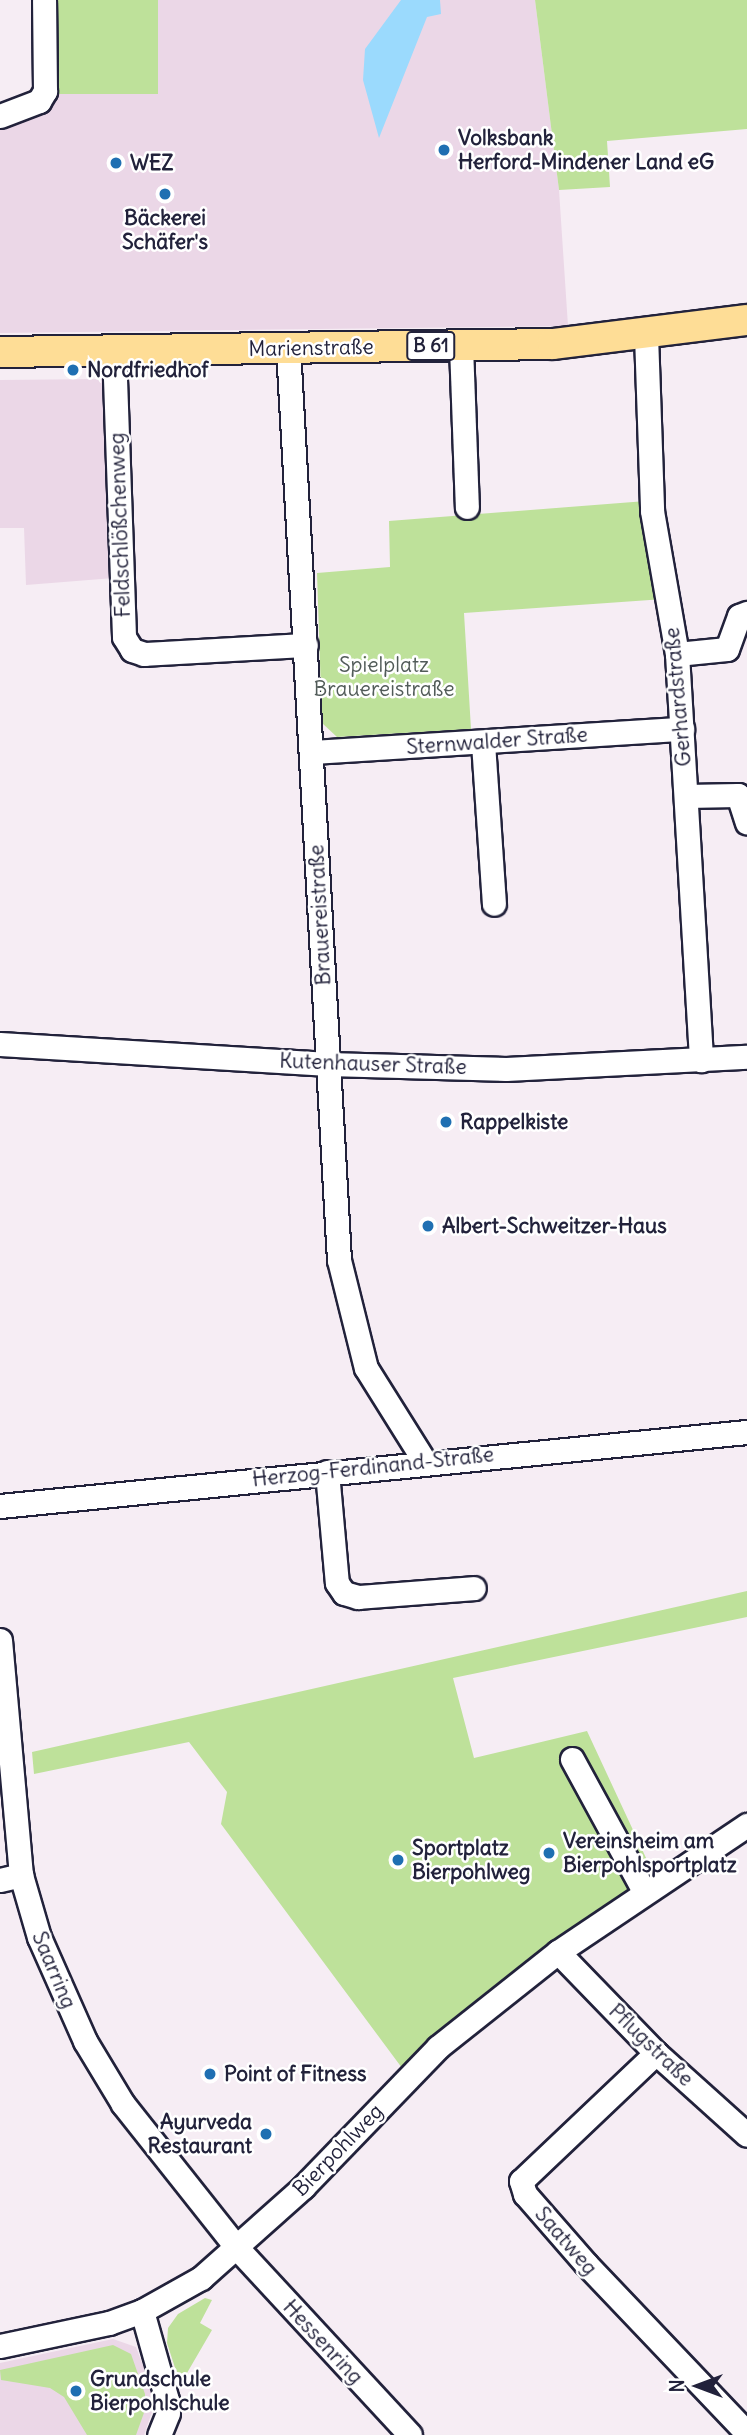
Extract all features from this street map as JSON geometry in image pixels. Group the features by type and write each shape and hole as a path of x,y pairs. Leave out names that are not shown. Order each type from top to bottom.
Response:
{"main road":[{"name":"Marienstraße","path":"0,352 553,344 646,335 747,320"}],"street":[{"path":"0,116 39,101 46,91 44,0"},
{"name":"Gerhardstraße","path":"646,335 652,511 677,654 701,1060"},
{"path":"461,346 467,507"},
{"name":"Brauereistraße","path":"288,348 338,1260 350,1318 366,1368 425,1462"},
{"name":"Feldschlößchenweg","path":"114,350 124,637 132,650 144,654 306,645"},
{"path":"677,654 727,649 740,616 747,613"},
{"name":"Sternwalder Straße","path":"312,752 682,729"},
{"path":"483,743 494,904"},
{"path":"686,796 738,795 747,823"},
{"name":"Kutenhauser Straße","path":"0,1044 328,1064 506,1069 747,1057"},
{"name":"Herzog-Ferdinand-Straße","path":"0,1506 747,1432"},
{"path":"327,1472 337,1583 344,1593 358,1597 474,1588"},
{"name":"Saarring","path":"0,1640 10,1877 103,2075 238,2249"},
{"path":"572,1759 643,1891"},
{"name":"Bierpohlweg","path":"0,2346 75,2333 142,2311 201,2278 238,2249 438,2047 558,1952 643,1891 747,1825"},
{"name":"Pflugstraße","path":"558,1952 656,2053 747,2135"},
{"name":"Saatweg","path":"656,2053 521,2181 525,2194 586,2264 747,2434"},
{"name":"Hessenring","path":"238,2249 410,2435"},
{"path":"142,2311 167,2400 168,2413 159,2435"}],"shaded area":[{"path":"158,0 535,0 559,190 568,326 0,333 0,107 38,94 158,91"},
{"path":"104,379 114,578 26,585 24,528 0,528 0,380"},
{"name":"Grundschule Bierpohlschule","path":"113,2339 136,2347 148,2379 155,2403 144,2435 0,2435 0,2363"}],"green space":[{"path":"34,0 158,0 158,94 34,94"},
{"path":"535,0 747,0 747,129 607,141 610,187 559,190"},
{"name":"Spielplatz Brauereistraße","path":"646,501 664,599 464,613 471,729 337,737 322,723 317,573 390,567 389,521"},
{"path":"747,1591 747,1617 453,1678 474,1758 587,1731 653,1873 428,2039 402,2068 221,1824 227,1792 189,1742 34,1774 32,1752"},
{"path":"205,2298 212,2300 200,2323 212,2330 187,2373 177,2374 167,2343 168,2328 178,2314"},
{"path":"113,2345 131,2354 145,2394 145,2410 136,2435 87,2435 64,2397 50,2388 1,2380 0,2370"}],"water":[{"path":"401,0 440,0 441,14 427,17 379,138 363,80 365,49"}],"place":[{"name":"Volksbank Herford-Mindener Land eG","path":"444,150"},
{"name":"WEZ","path":"116,163"},
{"name":"Bäckerei Schäfer's","path":"165,194"},
{"name":"Nordfriedhof","path":"73,370"},
{"name":"Rappelkiste","path":"446,1122"},
{"name":"Albert-Schweitzer-Haus","path":"428,1226"},
{"name":"Vereinsheim am Bierpohlsportplatz","path":"549,1853"},
{"name":"Sportplatz Bierpohlweg","path":"398,1860"},
{"name":"Point of Fitness","path":"210,2074"},
{"name":"Ayurveda Restaurant","path":"266,2134"},
{"name":"Grundschule Bierpohlschule","path":"76,2391"}]}
